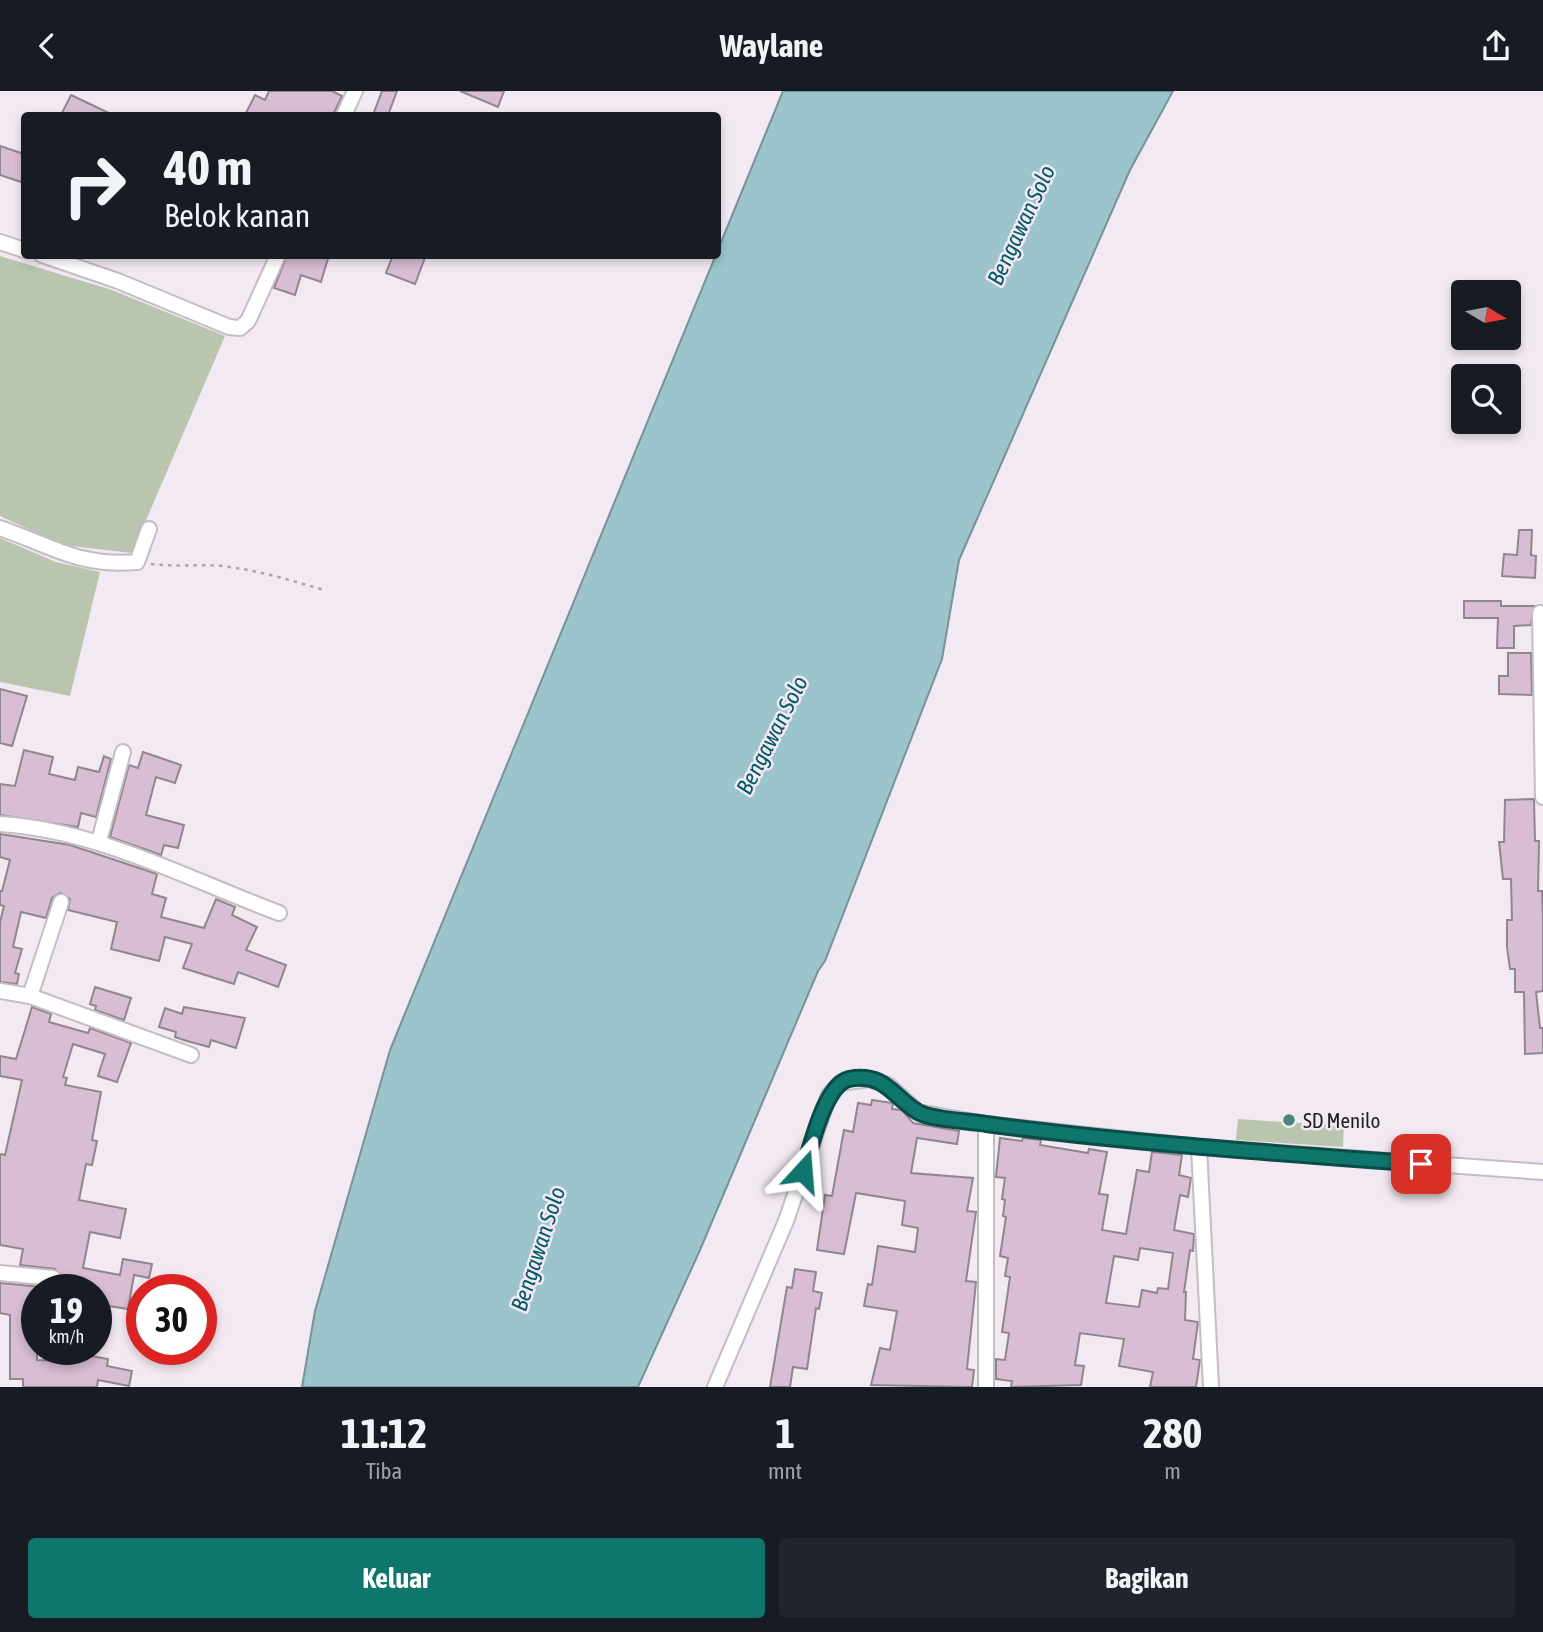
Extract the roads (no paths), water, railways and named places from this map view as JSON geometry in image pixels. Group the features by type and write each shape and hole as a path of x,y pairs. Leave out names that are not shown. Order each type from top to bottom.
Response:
{"street":[{"path":"345,112 355,91"},
{"path":"0,242 21,249"},
{"path":"54,259 118,281 229,327 240,328 248,321 276,259"},
{"path":"0,528 65,556 111,564 137,562 149,529"},
{"path":"1540,613 1543,797"},
{"path":"99,841 123,752"},
{"path":"0,824 49,829 99,841 279,913"},
{"path":"30,996 61,902"},
{"path":"0,991 30,996 191,1055"},
{"path":"715,1387 786,1221 829,1095 841,1083 869,1079 888,1085 918,1112 986,1124 1199,1147 1543,1172"},
{"path":"986,1124 986,1387"},
{"path":"1199,1147 1211,1387"},
{"path":"0,1273 21,1275"}],"water":[{"name":"Bengawan Solo","path":"783,91 1173,91 1130,170 959,560 942,659 825,961 818,971 700,1250 638,1387 302,1387 315,1311 390,1050 714,259 721,259 721,242"}],"place":[{"name":"SD Menilo","path":"1289,1120"}]}
